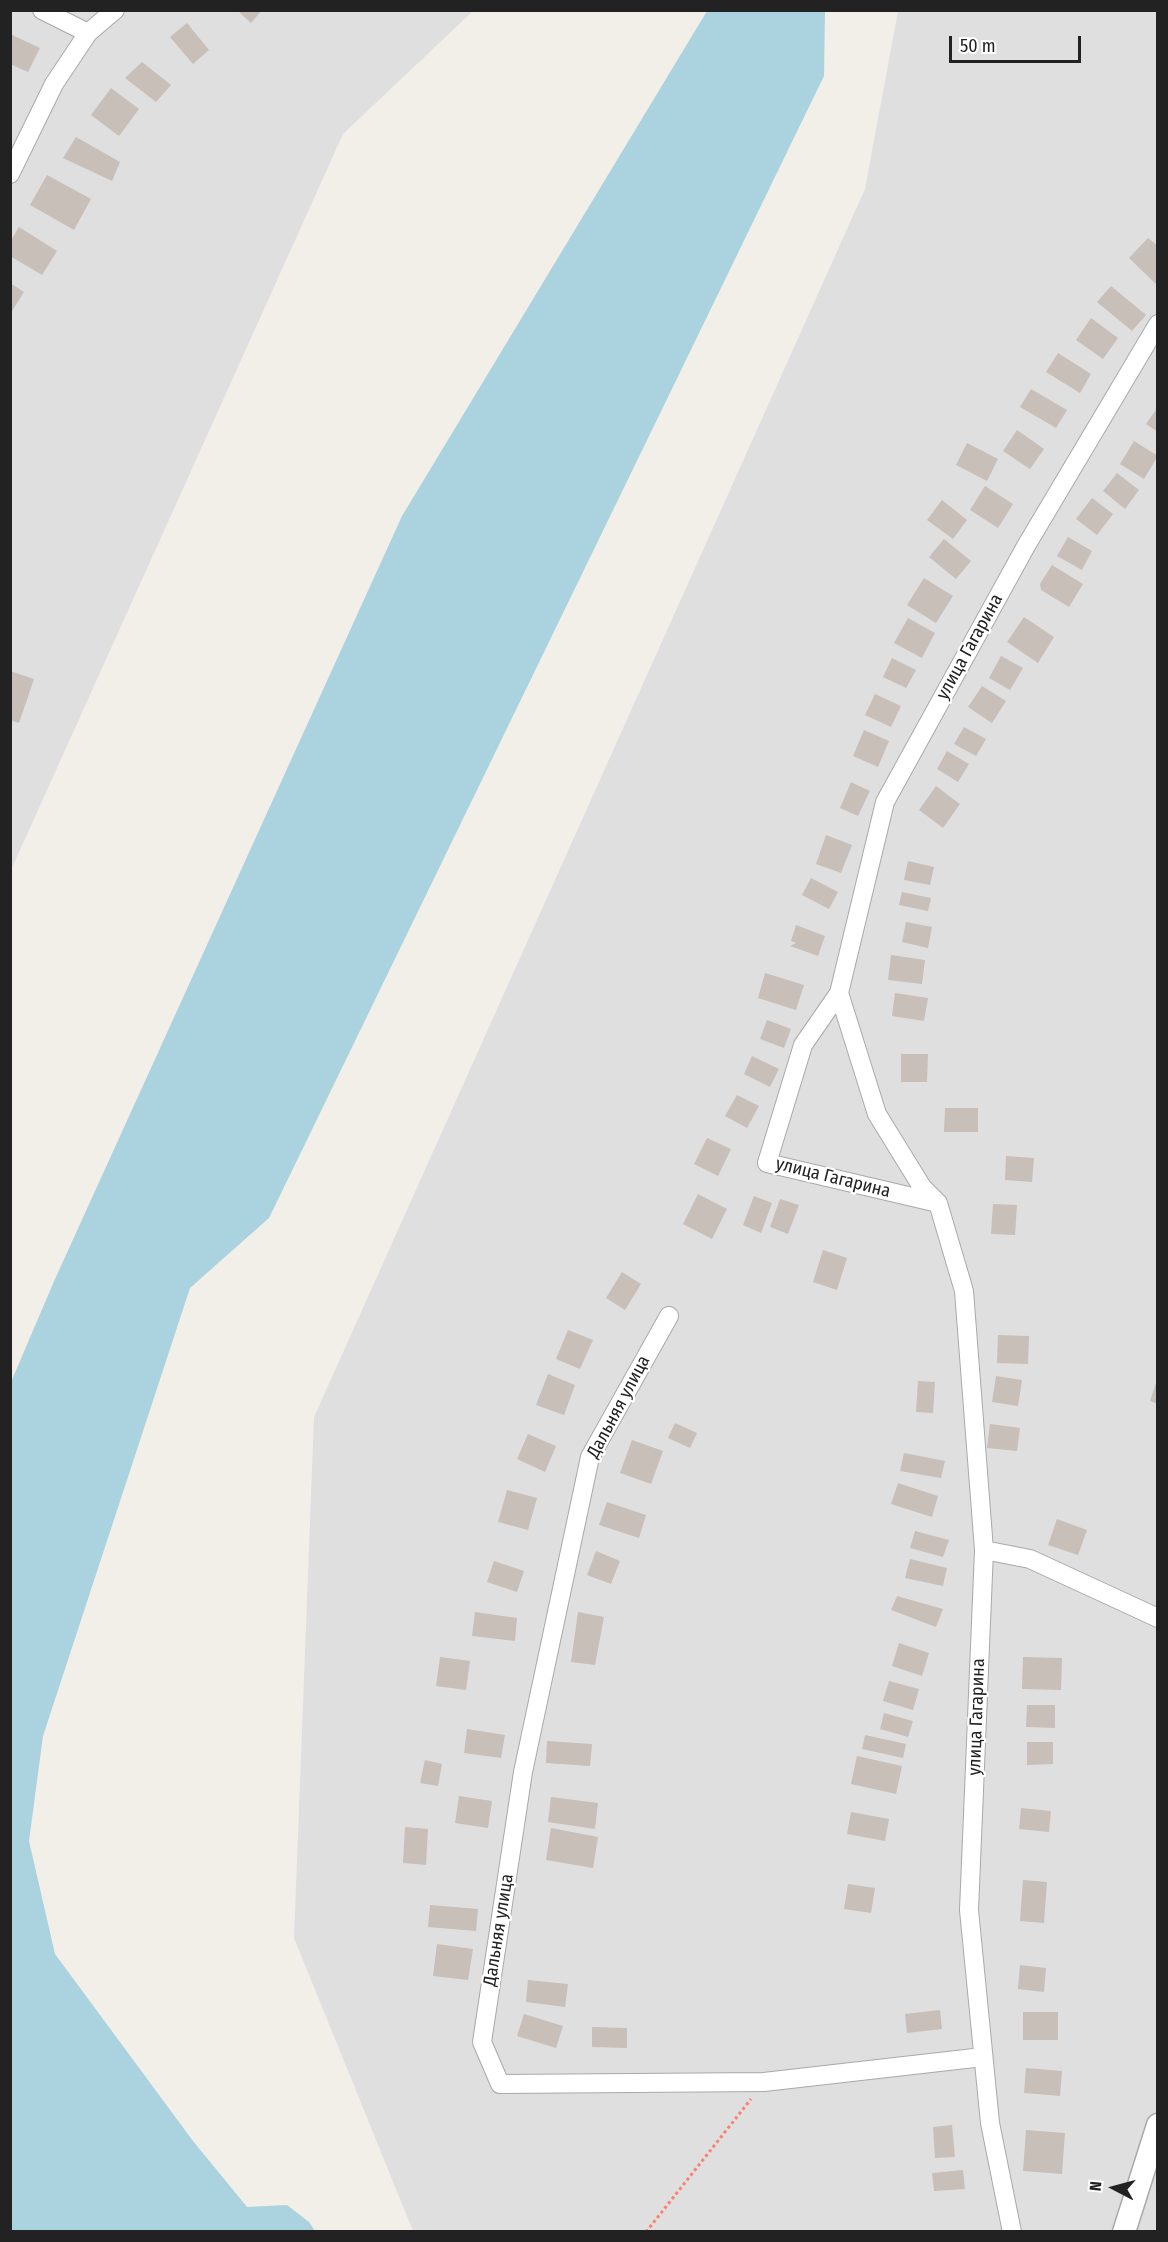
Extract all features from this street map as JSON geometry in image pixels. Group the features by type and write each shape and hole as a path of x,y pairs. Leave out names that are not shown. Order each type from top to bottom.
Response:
{"street":[{"path":"42,10 88,33"},
{"path":"10,174 54,84 88,33 115,10"},
{"name":"улица Гагарина","path":"938,1203 767,1163 803,1045 839,993 885,802 1026,546 1158,324"},
{"name":"улица Гагарина","path":"839,993 877,1114 922,1187 938,1203 964,1291 984,1550 969,1910 990,2122 1012,2232"},
{"name":"Дальняя улица","path":"669,1316 590,1458 523,1772 482,2042 500,2084 764,2082 983,2057"},
{"path":"984,1550 1030,1560 1158,1618"},
{"path":"1124,2232 1158,2125"}],"path":[{"path":"645,2232 764,2082"}],"shaded area":[{"path":"11,11 473,11 343,134 11,870"},
{"path":"898,11 1157,11 1157,2231 413,2231 294,1938 314,1417 865,189"}],"water":[{"path":"707,11 825,11 824,76 269,1218 190,1288 43,1736 29,1841 55,1954 193,2141 247,2207 287,2205 309,2222 315,2231 11,2231 11,1382 55,1279 402,516"}],"building":[{"path":"237,10 262,10 251,23"},
{"path":"187,23 209,50 193,64 170,37"},
{"path":"10,34 40,48 28,72 10,64"},
{"path":"142,62 171,85 156,102 125,78"},
{"path":"111,88 139,109 119,136 91,115"},
{"path":"76,137 120,162 112,181 63,158"},
{"path":"47,175 91,199 74,230 30,205"},
{"path":"19,227 57,251 42,275 10,256 10,242"},
{"path":"1148,238 1158,246 1158,286 1129,258"},
{"path":"10,283 24,292 10,314"},
{"path":"1111,286 1146,315 1132,331 1097,302"},
{"path":"1091,318 1118,338 1103,359 1076,340"},
{"path":"1058,353 1091,374 1080,393 1046,372"},
{"path":"1031,389 1067,410 1056,428 1020,407"},
{"path":"1158,407 1158,432 1146,424"},
{"path":"1017,430 1044,449 1030,469 1003,451"},
{"path":"1134,441 1158,456 1144,479 1120,464"},
{"path":"967,443 998,459 987,481 956,465"},
{"path":"1117,473 1139,490 1125,509 1103,491"},
{"path":"985,486 1013,504 998,528 970,510"},
{"path":"1092,498 1113,514 1097,535 1076,519"},
{"path":"942,500 967,520 953,539 927,520"},
{"path":"1068,537 1092,551 1082,570 1057,556"},
{"path":"944,539 971,561 956,579 929,557"},
{"path":"1052,565 1083,584 1069,607 1041,590 1040,584"},
{"path":"924,578 953,596 936,623 907,605"},
{"path":"1024,617 1054,637 1038,663 1007,642"},
{"path":"908,618 935,633 922,658 894,643"},
{"path":"1001,656 1023,668 1010,690 989,678"},
{"path":"892,658 916,670 906,688 883,677"},
{"path":"10,671 34,679 19,723 10,720"},
{"path":"982,686 1006,701 992,723 968,707"},
{"path":"875,694 901,706 891,727 865,715"},
{"path":"964,727 986,739 976,756 954,744"},
{"path":"864,730 889,741 878,767 853,756"},
{"path":"947,751 969,764 958,782 937,769"},
{"path":"851,782 870,791 858,816 840,808"},
{"path":"936,786 960,804 943,828 919,810"},
{"path":"826,835 852,845 841,873 816,864"},
{"path":"908,861 934,867 930,885 904,880"},
{"path":"811,878 838,892 829,909 802,895"},
{"path":"902,892 931,898 928,911 899,905"},
{"path":"906,922 932,927 928,948 902,942"},
{"path":"796,925 825,936 818,956 790,946 796,943 791,941"},
{"path":"891,955 925,960 922,984 888,980"},
{"path":"765,973 804,985 796,1010 758,998"},
{"path":"895,993 928,998 924,1021 892,1016"},
{"path":"767,1020 791,1029 784,1048 760,1039"},
{"path":"901,1054 928,1054 927,1082 901,1082"},
{"path":"752,1056 779,1069 770,1087 744,1074"},
{"path":"737,1095 759,1106 747,1128 725,1116"},
{"path":"945,1108 978,1108 978,1132 944,1132"},
{"path":"707,1138 731,1149 718,1176 694,1164"},
{"path":"1006,1156 1034,1158 1032,1182 1005,1180"},
{"path":"698,1194 727,1209 712,1239 683,1224"},
{"path":"754,1196 772,1203 761,1233 743,1225"},
{"path":"780,1199 799,1205 788,1234 770,1227"},
{"path":"993,1204 1017,1205 1015,1235 991,1234"},
{"path":"823,1250 847,1258 837,1290 813,1282"},
{"path":"622,1272 641,1284 625,1310 606,1298"},
{"path":"568,1330 593,1340 580,1369 556,1359"},
{"path":"998,1335 1029,1336 1028,1364 997,1363"},
{"path":"548,1374 575,1385 564,1415 536,1405"},
{"path":"996,1376 1022,1380 1018,1406 992,1402"},
{"path":"1158,1377 1158,1404 1150,1401"},
{"path":"918,1381 935,1382 933,1413 916,1412"},
{"path":"675,1423 697,1433 690,1448 668,1438"},
{"path":"990,1424 1020,1428 1017,1451 987,1448"},
{"path":"528,1434 556,1446 545,1472 517,1459"},
{"path":"632,1440 663,1451 651,1484 620,1473"},
{"path":"904,1453 945,1461 941,1478 900,1471"},
{"path":"898,1483 938,1496 932,1517 891,1504"},
{"path":"507,1490 537,1498 528,1530 498,1522"},
{"path":"607,1502 646,1515 639,1538 599,1525"},
{"path":"1057,1519 1087,1530 1078,1555 1048,1545"},
{"path":"915,1531 949,1540 943,1557 910,1548"},
{"path":"596,1551 620,1561 611,1584 587,1575"},
{"path":"910,1559 947,1568 943,1586 905,1578"},
{"path":"494,1561 524,1571 517,1592 487,1582"},
{"path":"897,1596 943,1609 936,1627 891,1610"},
{"path":"475,1612 517,1618 515,1641 472,1636"},
{"path":"578,1612 604,1617 595,1665 571,1662"},
{"path":"899,1643 929,1653 922,1676 892,1666"},
{"path":"440,1657 470,1661 466,1690 436,1686"},
{"path":"1023,1657 1062,1658 1061,1690 1022,1689"},
{"path":"889,1681 919,1689 913,1710 883,1701"},
{"path":"1027,1705 1055,1705 1055,1728 1026,1727"},
{"path":"884,1713 913,1721 908,1737 880,1729"},
{"path":"467,1729 505,1735 501,1758 464,1753"},
{"path":"865,1735 906,1744 903,1758 862,1749"},
{"path":"547,1741 592,1744 590,1766 546,1763"},
{"path":"1027,1742 1053,1742 1053,1764 1027,1765"},
{"path":"857,1756 902,1766 896,1794 851,1784"},
{"path":"425,1760 442,1764 438,1786 420,1783"},
{"path":"459,1796 492,1801 488,1828 455,1823"},
{"path":"551,1797 598,1803 595,1829 548,1822"},
{"path":"1021,1808 1051,1811 1049,1832 1019,1829"},
{"path":"851,1812 889,1819 885,1841 847,1834"},
{"path":"405,1827 428,1829 426,1865 403,1863"},
{"path":"551,1828 598,1837 593,1868 546,1860"},
{"path":"1023,1880 1047,1882 1044,1923 1020,1921"},
{"path":"848,1884 875,1888 871,1913 844,1909"},
{"path":"430,1905 478,1909 476,1931 428,1927"},
{"path":"437,1944 473,1949 468,1980 433,1976"},
{"path":"1020,1965 1046,1968 1044,1992 1018,1989"},
{"path":"528,1980 568,1984 565,2007 526,2002"},
{"path":"940,2010 942,2029 907,2033 905,2014"},
{"path":"1023,2012 1058,2012 1058,2040 1023,2040"},
{"path":"524,2014 563,2026 556,2048 517,2036"},
{"path":"592,2027 627,2028 627,2048 592,2047"},
{"path":"1026,2068 1062,2071 1060,2096 1024,2093"},
{"path":"952,2125 955,2157 935,2158 933,2127"},
{"path":"1026,2130 1065,2133 1062,2174 1023,2171"},
{"path":"963,2170 965,2189 934,2191 932,2173"}]}
